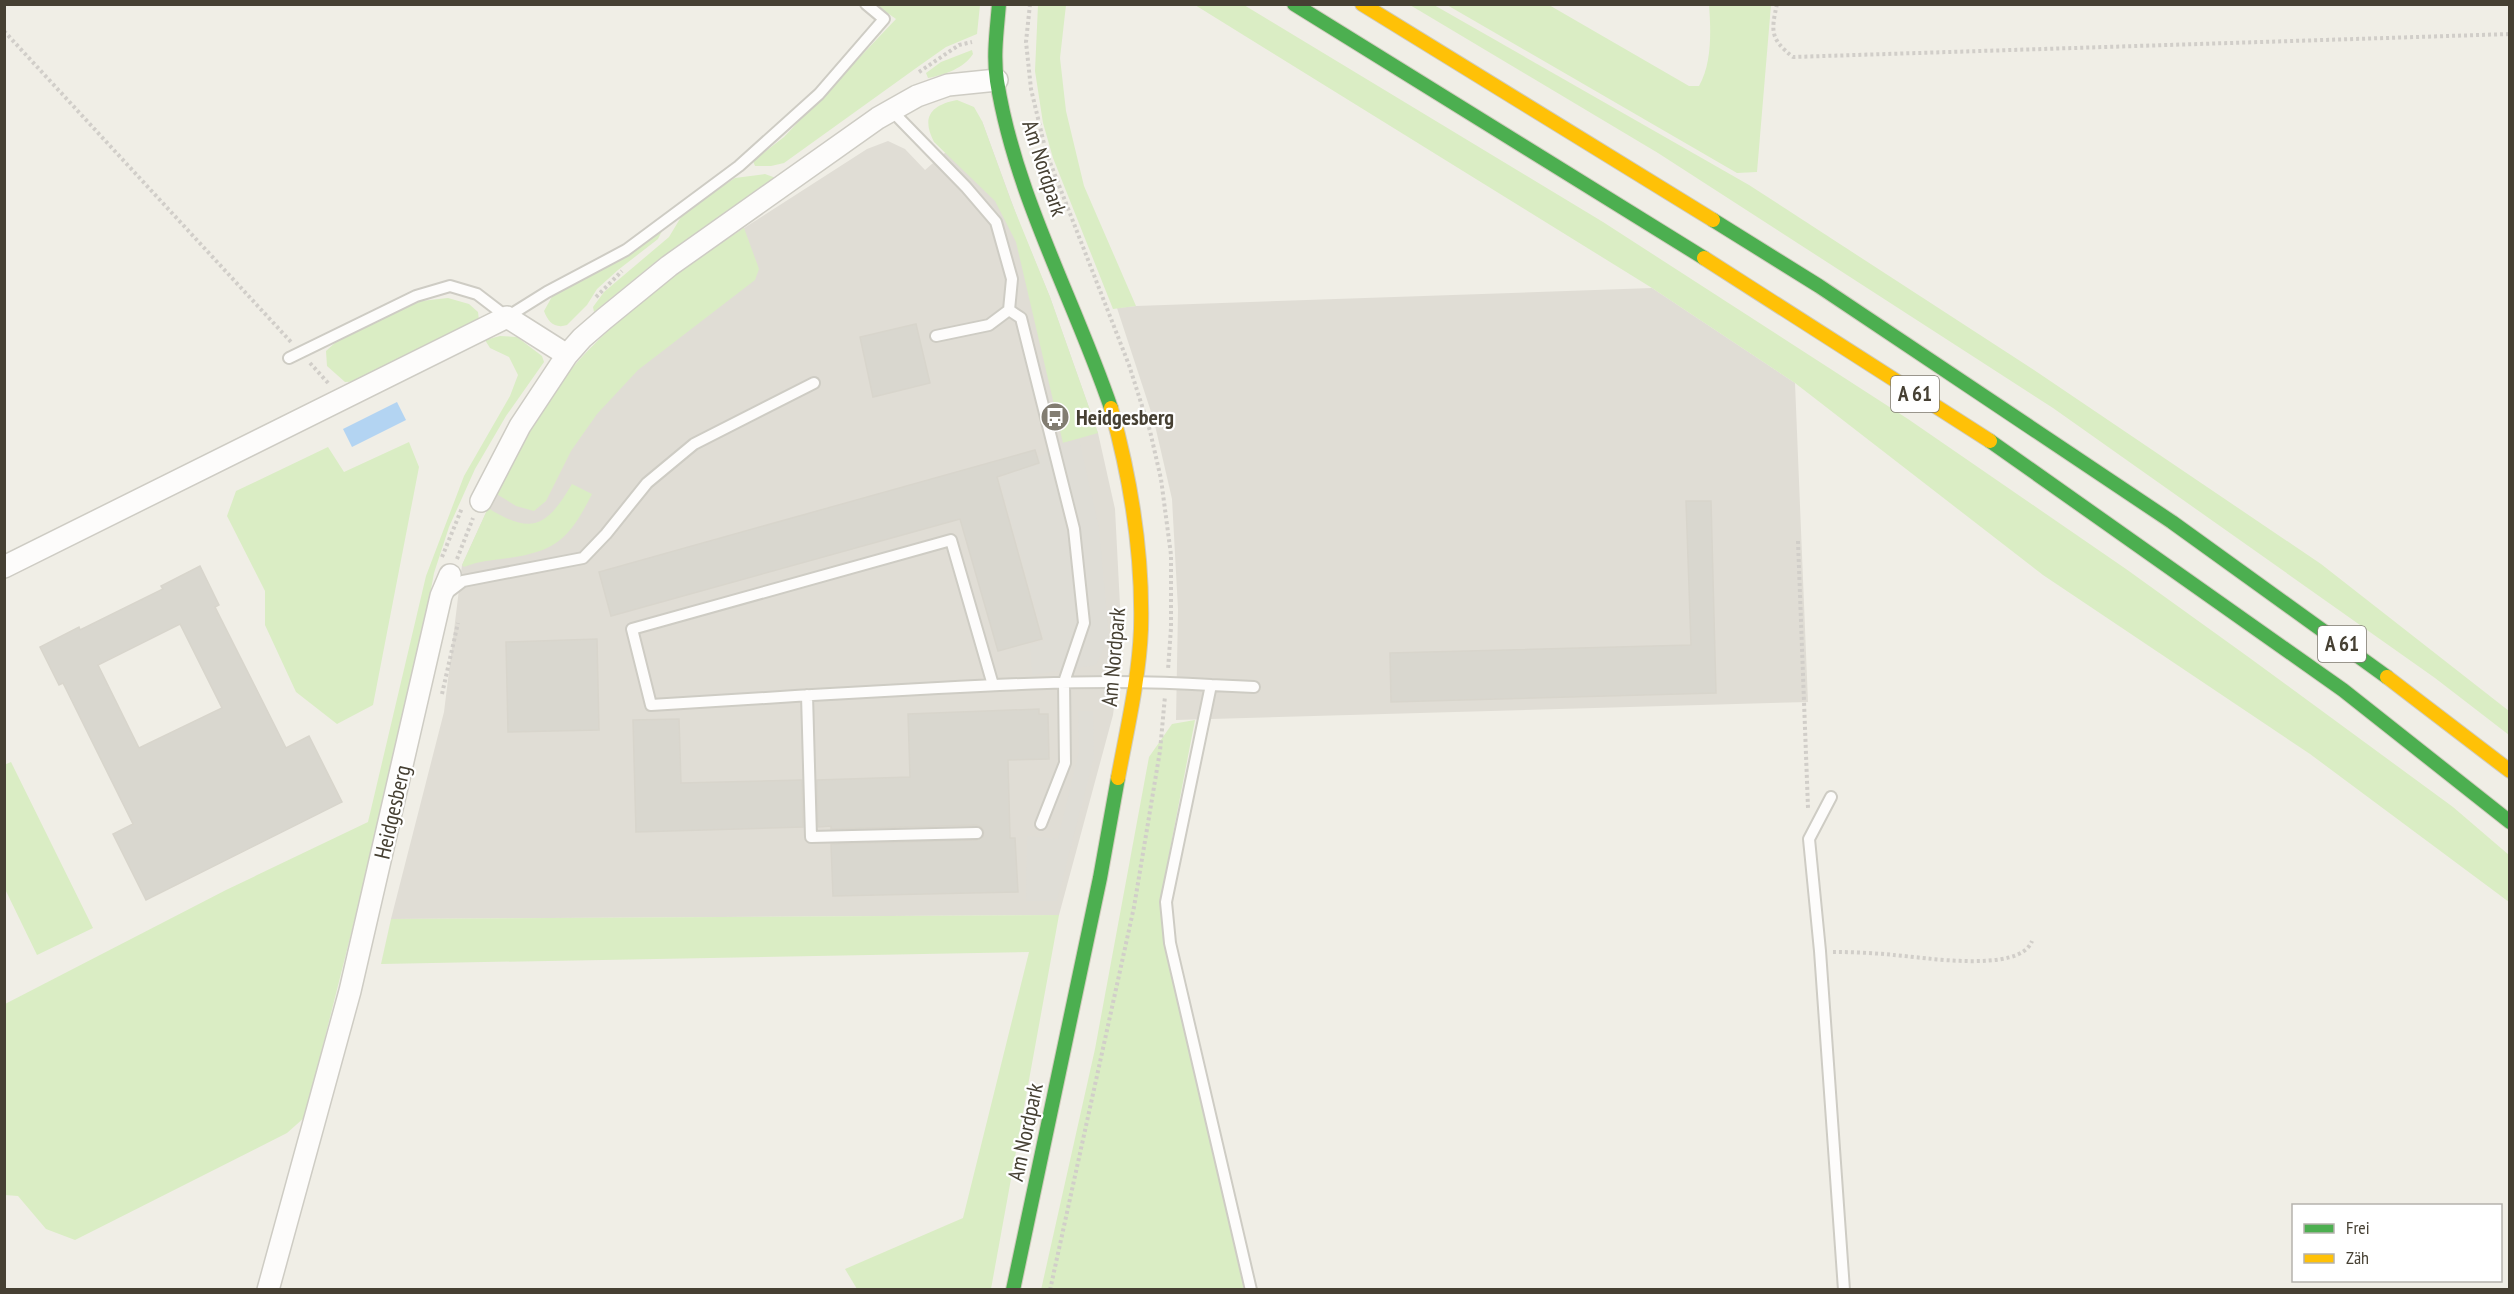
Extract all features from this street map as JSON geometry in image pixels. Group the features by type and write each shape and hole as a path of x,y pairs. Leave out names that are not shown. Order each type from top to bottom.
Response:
{"main road":[{"name":"Am Nordpark","path":"999,4 996,39 997,80 1017,165 1111,406 1126,462 1136,517 1141,629 1135,684 1100,878 1012,1290"},
{"name":"A 61","path":"1294,4 1717,266 1990,441 2343,690 2510,822"},
{"name":"A 61","path":"1362,4 1819,286 2172,522 2374,667 2510,771"}],"street":[{"path":"481,501 520,426 567,355 582,338 669,266 891,110 917,96 948,85 997,80"},
{"path":"4,567 507,317 567,355"},
{"name":"Heidgesberg","path":"268,1290 350,991 441,596 450,575"}],"lane":[{"path":"290,358 416,296 450,286 477,294 507,317 547,292 626,250 739,166 819,94 884,19 866,4"},
{"path":"891,110 966,187 996,222 1012,279 1009,310 989,325 936,336"},
{"path":"1009,310 1021,318 1074,529 1084,623 1064,682 1065,762 1041,824"},
{"path":"441,596 462,582 583,558 647,483 694,444 814,383"},
{"path":"993,685 951,540 632,629 651,705 1064,682 1135,684 1167,681 1254,687"},
{"path":"1211,685 1166,902 1170,943 1251,1290"},
{"path":"807,695 811,837 976,833"},
{"path":"1831,797 1809,839 1821,951 1844,1290"}],"path":[{"path":"1026,42 1030,4"},
{"path":"1777,4 1772,26 1774,36 1780,47 1793,57 2510,34"},
{"path":"4,32 344,400"},
{"path":"450,575 481,501"},
{"path":"1798,541 1809,839"},
{"path":"1821,951 1978,962 2026,950 2032,941"}],"shaded area":[{"path":"982,121 1019,222 1050,297 1098,433 1115,509 1122,644 1113,715 1059,915 391,919 444,712 462,565 495,493 546,403 583,356 622,319 675,274 744,228 867,149 888,141 905,149 925,170"},
{"path":"1652,288 1795,383 1808,702 1176,720 1178,609 1172,499 1154,421 1117,308"},
{"path":"1079,439 1099,528 1109,637 1096,665 1032,675 1030,644 1044,640 999,479 1063,443"},
{"path":"1078,711 1093,711 1094,757 1057,901 1026,901 1027,836 1058,839 1079,751"}],"green space":[{"path":"876,5 980,5 977,34 946,47 784,163 755,166 753,161 784,137 896,19"},
{"path":"1038,5 1066,5 1060,58 1066,111 1084,186 1136,306 1113,309 1053,158 1043,123 1035,71"},
{"path":"1195,5 1244,5 1603,222 1908,419 2126,569 2453,807 2509,855 2509,902 2310,754 2043,575 1795,383 1652,288"},
{"path":"1410,5 1434,5 1749,185 2034,370 2321,564 2509,711 2509,735 2435,678 2053,408 1658,153"},
{"path":"1447,5 1549,5 1689,86 1699,86 1708,57 1709,5 1771,5 1757,172 1737,173"},
{"path":"972,50 973,54 959,67 928,78 926,73 941,62"},
{"path":"957,100 974,107 982,121 1050,297 1098,433 1063,443 1016,242 995,201 934,142 930,133 929,119 935,109"},
{"path":"765,174 776,178 658,260 594,312 593,307 604,292 669,237 681,217 694,205 735,178"},
{"path":"744,228 759,269 755,280 638,370 597,414 571,451 546,501 534,511 516,506 495,493 496,486 545,403 587,351 662,285"},
{"path":"662,231 658,239 597,289 587,305 567,325 559,326 550,321 544,311 554,293 631,252"},
{"path":"448,298 469,304 478,312 479,320 368,381 345,382 327,366 326,351 337,341 412,302"},
{"path":"500,336 517,337 542,356 544,362 506,416 475,469 449,527 434,573 413,687 305,1117 287,1133 75,1240 46,1229 18,1196 5,1195 5,1004 226,890 368,822 426,576 464,476 510,396 518,375 509,357 490,348 485,340"},
{"path":"409,442 419,467 373,705 337,724 296,692 265,625 265,591 227,516 236,491 328,447 344,472"},
{"path":"572,484 592,494 577,521 561,540 540,551 526,555 464,567 462,565 488,508 517,522 528,524 538,522 555,509"},
{"path":"1195,720 1167,865 1164,890 1164,937 1244,1289 1041,1290 1095,1049 1149,757 1172,724"},
{"path":"11,762 93,928 37,955 5,889 4,765"},
{"path":"1059,915 991,1289 857,1289 845,1269 963,1218 1029,952 381,964 391,919"}],"water":[{"path":"397,402 406,420 352,447 343,429"}],"building":[{"path":"916,324 930,383 873,397 860,337"},
{"path":"1035,450 1039,463 997,477 1042,639 998,651 960,519 611,616 599,572"},
{"path":"1686,501 1711,501 1716,693 1391,702 1390,653 1691,645"},
{"path":"200,566 219,605 215,607 286,748 309,736 342,802 146,900 113,834 133,824 63,683 59,685 40,647 163,589 161,586","holes":["180,624 222,708 139,748 98,665"]},
{"path":"597,639 599,730 508,732 506,642"},
{"path":"1039,709 1039,714 1048,714 1049,759 1008,760 1010,838 1015,838 1018,892 833,896 831,844 977,840 983,837 984,832 977,825 831,829 831,826 818,827 817,780 910,777 908,714"},
{"path":"679,719 681,783 802,780 803,827 636,832 633,720"}],"traffic: fast":[{"path":"999,4 995,62 997,81 1017,165 1111,408"},
{"path":"1294,4 1704,258"},
{"path":"1713,220 1819,286 2172,522 2387,677"},
{"path":"1990,441 2343,690 2510,822"},
{"path":"1013,1290 1100,878 1118,778"}],"traffic: slow":[{"path":"1362,4 1713,220"},
{"path":"1704,258 1990,441"},
{"path":"1111,408 1130,490 1138,545 1141,601 1138,666 1118,778"},
{"path":"2387,677 2510,771"}],"place":[{"name":"Heidgesberg","path":"1055,417"}]}
